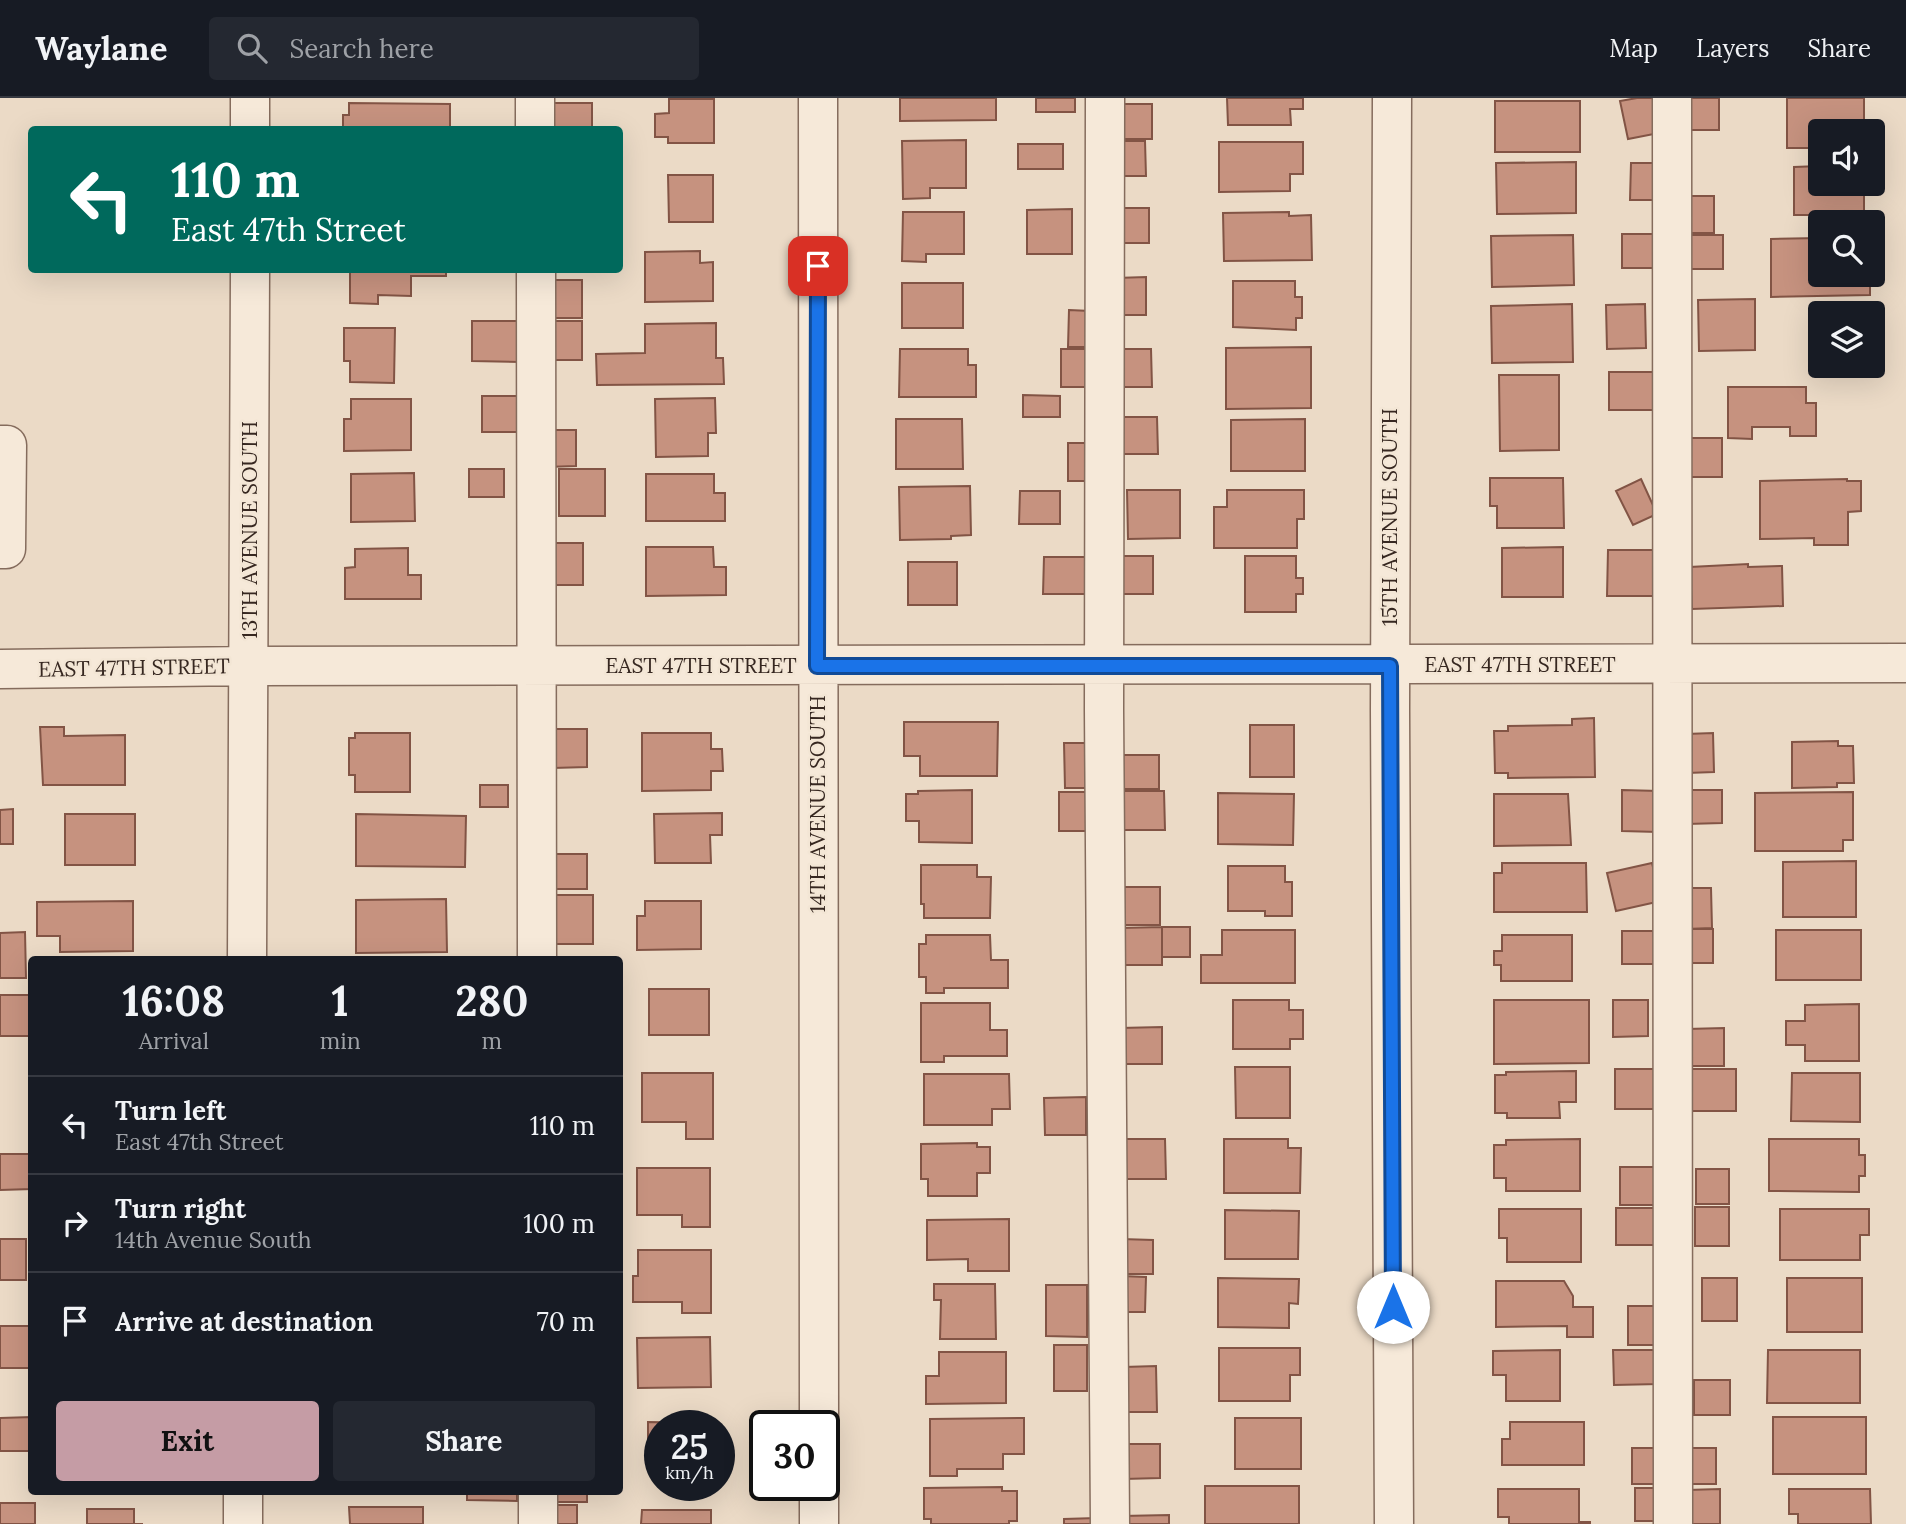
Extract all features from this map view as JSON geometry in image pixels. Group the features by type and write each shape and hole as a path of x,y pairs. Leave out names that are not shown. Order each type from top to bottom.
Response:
{"street":[{"path":"250,98 250,126"},
{"path":"535,98 535,126"},
{"name":"14TH AVENUE SOUTH","path":"818,98 818,1410"},
{"path":"1105,98 1104,666 1110,1524"},
{"name":"15TH AVENUE SOUTH","path":"1392,98 1390,666 1394,1524"},
{"path":"1672,98 1673,1524"},
{"name":"13TH AVENUE SOUTH","path":"247,956 250,273"},
{"path":"536,273 537,956"},
{"path":"0,445 7,445 7,458 6,549 0,549"},
{"name":"EAST 47TH STREET","path":"0,669 250,666 1906,663"},
{"path":"243,1495 243,1524"},
{"path":"538,1495 538,1524"},
{"path":"819,1501 819,1524"}],"building":[{"path":"900,98 996,98 996,120 900,121"},
{"path":"1036,98 1075,98 1075,112 1036,112"},
{"path":"1227,98 1303,98 1303,109 1290,109 1291,125 1228,125"},
{"path":"1653,98 1659,133 1628,139 1620,101"},
{"path":"1684,98 1719,98 1719,130 1684,130"},
{"path":"1787,98 1864,98 1864,119 1808,119 1808,148 1787,148"},
{"path":"669,99 714,99 714,143 668,143 668,137 655,137 655,114 669,113"},
{"path":"1495,101 1580,101 1580,152 1495,152"},
{"path":"349,103 450,104 450,126 343,126 343,115 349,115"},
{"path":"549,103 592,103 592,126 549,126"},
{"path":"1117,104 1152,104 1152,139 1117,139"},
{"path":"966,140 966,188 930,188 930,198 903,199 902,141"},
{"path":"1117,141 1145,141 1146,176 1117,176"},
{"path":"1219,142 1303,142 1303,174 1290,174 1290,191 1219,192"},
{"path":"1018,144 1063,144 1063,169 1018,169"},
{"path":"1576,162 1576,213 1497,214 1496,163"},
{"path":"1631,163 1656,163 1656,200 1630,200"},
{"path":"1808,166 1808,196 1864,196 1864,210 1808,210 1808,215 1794,215 1794,167"},
{"path":"668,175 713,175 713,222 669,222"},
{"path":"1686,196 1714,196 1714,233 1686,233"},
{"path":"1118,208 1149,208 1149,243 1118,243"},
{"path":"1072,209 1072,254 1027,254 1027,210"},
{"path":"903,212 964,212 964,254 926,254 926,262 902,261"},
{"path":"1289,212 1289,216 1311,215 1312,260 1224,261 1223,213"},
{"path":"1622,234 1657,234 1657,268 1622,268"},
{"path":"1573,235 1574,285 1492,287 1491,236"},
{"path":"1685,235 1723,235 1723,269 1685,269"},
{"path":"1808,238 1808,287 1870,287 1870,295 1771,297 1771,239"},
{"path":"700,251 700,263 713,262 713,301 645,302 645,252"},
{"path":"350,273 446,273 446,276 411,276 411,296 378,295 378,304 350,303"},
{"path":"1146,277 1146,315 1117,315 1116,278"},
{"path":"547,280 582,280 582,318 548,318"},
{"path":"1233,281 1295,281 1295,297 1302,297 1302,318 1296,318 1296,330 1233,327"},
{"path":"902,283 963,283 963,328 902,328"},
{"path":"1755,299 1755,350 1699,351 1698,300"},
{"path":"1572,304 1573,362 1492,363 1491,306"},
{"path":"1645,304 1646,348 1607,349 1606,305"},
{"path":"1069,310 1090,311 1090,347 1068,347"},
{"path":"472,321 520,321 520,362 472,361"},
{"path":"548,321 582,321 582,360 548,360"},
{"path":"716,323 716,358 723,358 724,384 597,385 596,354 645,353 645,324"},
{"path":"344,328 395,328 394,383 350,382 350,361 344,361"},
{"path":"1311,347 1311,408 1226,409 1226,348"},
{"path":"900,349 968,349 968,365 976,365 976,397 899,397"},
{"path":"1061,349 1090,349 1089,387 1061,387"},
{"path":"1118,349 1151,349 1152,387 1118,387"},
{"path":"1609,372 1658,372 1658,410 1609,410"},
{"path":"1499,375 1559,375 1559,450 1500,451"},
{"path":"1728,387 1806,387 1806,403 1816,403 1816,436 1790,436 1790,427 1752,427 1752,439 1728,438"},
{"path":"1023,395 1060,396 1060,417 1023,417"},
{"path":"482,396 520,396 520,432 482,432"},
{"path":"715,398 716,433 708,433 708,456 656,457 655,399"},
{"path":"351,399 411,399 411,450 344,451 344,419 351,419"},
{"path":"1121,417 1157,417 1158,454 1121,454"},
{"path":"896,419 962,419 963,469 896,469"},
{"path":"1305,419 1305,471 1231,471 1231,420"},
{"path":"546,430 576,430 576,466 546,467"},
{"path":"1685,438 1722,438 1722,477 1685,477"},
{"path":"1068,443 1091,443 1090,481 1068,481"},
{"path":"469,469 504,469 504,497 469,497"},
{"path":"559,469 605,469 605,516 559,516"},
{"path":"414,473 415,521 351,522 351,474"},
{"path":"646,474 714,474 714,493 725,493 725,521 646,521"},
{"path":"1490,478 1563,478 1564,528 1497,528 1497,506 1490,506"},
{"path":"1641,479 1657,514 1633,525 1616,491"},
{"path":"1760,481 1861,481 1861,511 1848,512 1848,545 1814,545 1814,538 1760,539"},
{"path":"970,486 971,535 951,536 951,539 900,540 899,487"},
{"path":"1127,490 1180,490 1180,538 1128,539"},
{"path":"1227,490 1304,490 1304,519 1297,519 1297,548 1214,548 1214,507 1227,507"},
{"path":"1020,491 1060,491 1060,524 1019,524"},
{"path":"546,543 583,543 583,585 547,585"},
{"path":"646,547 713,547 714,567 726,567 726,595 646,596"},
{"path":"1563,547 1563,597 1502,597 1502,548"},
{"path":"408,548 408,575 421,575 421,599 345,599 345,568 355,567 355,549"},
{"path":"1608,550 1658,550 1657,596 1607,596"},
{"path":"1117,556 1153,556 1153,594 1117,594"},
{"path":"1245,556 1296,556 1296,578 1303,578 1303,594 1296,594 1296,612 1245,612"},
{"path":"1044,557 1085,557 1085,594 1043,594"},
{"path":"908,562 957,562 957,605 908,605"},
{"path":"1748,564 1748,567 1782,566 1783,606 1692,609 1690,567"},
{"path":"1594,718 1595,777 1508,778 1508,773 1495,773 1494,731 1508,731 1508,726 1572,725 1572,719"},
{"path":"904,722 998,722 997,776 920,776 920,756 904,756"},
{"path":"1250,725 1294,725 1294,777 1250,777"},
{"path":"40,727 64,727 64,736 125,735 125,785 43,785"},
{"path":"552,729 587,729 587,767 553,768"},
{"path":"355,733 410,733 410,792 355,792 355,775 349,775 349,738 355,738"},
{"path":"642,733 711,733 711,749 722,749 723,771 711,771 711,790 642,791"},
{"path":"1713,733 1714,772 1687,773 1686,734"},
{"path":"1838,741 1838,746 1853,746 1854,783 1837,783 1837,787 1792,788 1792,742"},
{"path":"1064,743 1095,743 1095,788 1065,788"},
{"path":"1120,755 1159,755 1159,789 1120,789"},
{"path":"480,785 508,785 508,807 480,807"},
{"path":"972,790 972,843 919,842 919,821 906,821 906,794 918,794 918,791"},
{"path":"1622,790 1659,791 1658,832 1622,831"},
{"path":"1686,790 1722,790 1722,823 1687,824"},
{"path":"1120,791 1164,791 1165,830 1120,830"},
{"path":"1059,792 1096,792 1096,831 1059,831"},
{"path":"1853,792 1853,840 1843,840 1843,851 1755,851 1755,793"},
{"path":"1218,793 1294,794 1293,845 1218,844"},
{"path":"1494,794 1568,794 1571,845 1494,846"},
{"path":"13,809 13,844 0,844 0,810"},
{"path":"722,813 722,835 710,835 711,863 655,863 654,814"},
{"path":"65,814 135,814 135,865 65,865"},
{"path":"356,814 466,816 465,867 356,866"},
{"path":"553,854 587,854 587,889 553,889"},
{"path":"1856,861 1856,917 1783,917 1783,862"},
{"path":"1502,863 1586,863 1587,912 1494,912 1494,873 1502,873"},
{"path":"1652,863 1661,901 1616,911 1607,873"},
{"path":"921,865 977,865 977,877 991,877 990,918 924,918 924,904 921,904"},
{"path":"1228,866 1285,866 1285,882 1292,882 1292,916 1265,916 1265,911 1228,911"},
{"path":"1120,887 1160,887 1160,925 1120,925"},
{"path":"1686,888 1711,888 1712,928 1686,929"},
{"path":"556,895 593,895 593,944 556,944"},
{"path":"446,899 447,952 356,953 356,900"},
{"path":"133,901 133,951 60,952 60,936 37,936 37,902"},
{"path":"645,901 701,901 701,949 637,950 637,916 645,916"},
{"path":"1162,927 1162,965 1120,965 1119,928"},
{"path":"1162,927 1190,927 1190,957 1162,957"},
{"path":"1684,929 1713,929 1713,963 1684,963"},
{"path":"1222,930 1295,930 1295,983 1201,983 1201,955 1222,955"},
{"path":"1776,930 1861,930 1861,980 1776,980"},
{"path":"1622,931 1661,931 1661,964 1622,964"},
{"path":"25,932 26,978 0,978 0,933"},
{"path":"926,935 990,935 991,960 1008,960 1008,988 944,988 944,993 926,993 926,977 919,977 919,944 926,944"},
{"path":"1502,935 1572,935 1572,981 1501,981 1501,965 1494,965 1494,951 1502,951"},
{"path":"649,989 709,989 709,1035 649,1035"},
{"path":"0,995 28,995 28,1036 0,1036"},
{"path":"1233,1000 1289,1000 1289,1010 1303,1010 1303,1039 1290,1039 1290,1049 1233,1049"},
{"path":"1494,1000 1589,1000 1589,1063 1494,1064"},
{"path":"1613,1000 1648,1000 1648,1036 1613,1037"},
{"path":"921,1003 990,1003 990,1030 1007,1030 1007,1056 944,1056 944,1062 921,1062"},
{"path":"1859,1004 1859,1061 1805,1061 1805,1045 1786,1045 1786,1021 1805,1021 1805,1005"},
{"path":"1162,1027 1162,1064 1120,1064 1120,1028"},
{"path":"1724,1028 1724,1066 1687,1066 1687,1029"},
{"path":"1235,1067 1290,1067 1290,1118 1236,1118"},
{"path":"1615,1069 1661,1069 1661,1109 1615,1109"},
{"path":"1688,1069 1736,1069 1736,1111 1687,1111"},
{"path":"1576,1071 1576,1102 1559,1102 1560,1118 1507,1118 1507,1113 1495,1113 1495,1075 1506,1075 1506,1072"},
{"path":"642,1073 713,1073 713,1139 686,1139 686,1122 642,1122"},
{"path":"1792,1073 1860,1073 1860,1122 1791,1121"},
{"path":"924,1074 1009,1074 1010,1109 992,1109 992,1125 924,1125"},
{"path":"1086,1097 1086,1135 1045,1135 1044,1098"},
{"path":"1122,1139 1165,1139 1166,1179 1122,1179"},
{"path":"1224,1139 1288,1139 1288,1148 1301,1148 1300,1193 1224,1193"},
{"path":"1580,1139 1580,1191 1506,1191 1506,1178 1494,1178 1494,1145 1506,1145 1506,1140"},
{"path":"1769,1139 1859,1139 1859,1155 1865,1155 1865,1176 1859,1176 1859,1192 1769,1191"},
{"path":"977,1143 977,1147 990,1147 990,1173 977,1173 977,1196 928,1196 928,1179 921,1179 921,1144"},
{"path":"0,1154 28,1154 28,1189 0,1190"},
{"path":"1620,1167 1659,1167 1659,1205 1620,1205"},
{"path":"637,1168 710,1168 710,1227 682,1227 682,1215 637,1215"},
{"path":"1696,1169 1729,1169 1729,1204 1696,1204"},
{"path":"1695,1207 1729,1207 1729,1246 1695,1246"},
{"path":"1616,1208 1660,1208 1660,1245 1616,1245"},
{"path":"1499,1209 1581,1209 1581,1262 1507,1262 1507,1238 1499,1238"},
{"path":"1780,1209 1869,1209 1869,1235 1860,1235 1860,1260 1780,1260"},
{"path":"1225,1210 1299,1211 1298,1259 1225,1259"},
{"path":"1009,1219 1009,1271 968,1271 968,1259 927,1260 927,1220"},
{"path":"0,1239 26,1239 26,1280 0,1280"},
{"path":"1121,1239 1153,1240 1153,1274 1121,1274"},
{"path":"638,1250 711,1250 711,1313 682,1313 682,1302 633,1302 633,1276 638,1276"},
{"path":"1121,1276 1146,1277 1145,1312 1120,1312"},
{"path":"1218,1278 1299,1279 1298,1304 1289,1303 1289,1328 1218,1327"},
{"path":"1702,1278 1737,1278 1737,1321 1702,1321"},
{"path":"1787,1278 1862,1278 1862,1332 1787,1332"},
{"path":"1496,1281 1564,1281 1573,1296 1573,1307 1593,1307 1593,1337 1567,1337 1567,1326 1496,1327"},
{"path":"934,1284 995,1284 996,1339 940,1339 941,1300 934,1300"},
{"path":"1046,1285 1087,1285 1087,1337 1046,1336"},
{"path":"1628,1306 1660,1306 1661,1345 1628,1345"},
{"path":"0,1326 28,1326 28,1368 0,1368"},
{"path":"710,1337 711,1387 638,1388 637,1338"},
{"path":"1054,1345 1087,1345 1087,1391 1054,1391"},
{"path":"1219,1348 1300,1348 1300,1375 1290,1375 1290,1401 1219,1401"},
{"path":"1560,1350 1560,1401 1506,1401 1506,1375 1493,1375 1493,1351"},
{"path":"1613,1350 1659,1350 1659,1384 1614,1385"},
{"path":"1768,1350 1860,1350 1860,1403 1767,1403"},
{"path":"939,1352 1006,1352 1006,1403 926,1404 926,1376 939,1376"},
{"path":"1156,1366 1157,1412 1125,1412 1124,1367"},
{"path":"1694,1380 1730,1380 1730,1415 1694,1415"},
{"path":"28,1417 28,1451 0,1451 0,1418"},
{"path":"1773,1417 1866,1417 1866,1474 1773,1474"},
{"path":"1024,1418 1024,1454 1003,1454 1003,1469 957,1469 957,1476 930,1476 930,1419"},
{"path":"1235,1418 1301,1418 1301,1469 1235,1469"},
{"path":"1510,1422 1584,1422 1584,1465 1502,1465 1502,1439 1510,1439"},
{"path":"1124,1444 1160,1444 1160,1478 1124,1479"},
{"path":"1632,1448 1660,1448 1660,1484 1632,1484"},
{"path":"1686,1448 1716,1448 1716,1484 1686,1484"},
{"path":"1205,1486 1299,1486 1299,1524 1205,1524"},
{"path":"1002,1487 1002,1491 1017,1491 1017,1521 1009,1521 1009,1524 931,1524 931,1519 924,1519 924,1488"},
{"path":"1635,1488 1660,1488 1660,1521 1635,1521"},
{"path":"1498,1489 1579,1489 1579,1522 1590,1524 1509,1524 1509,1517 1498,1517"},
{"path":"1720,1489 1720,1524 1687,1524 1687,1490"},
{"path":"1789,1489 1870,1489 1871,1524 1798,1524 1798,1514 1789,1514"},
{"path":"467,1495 517,1495 517,1501 467,1500"},
{"path":"547,1495 587,1495 587,1502 547,1502"},
{"path":"0,1503 35,1503 35,1524 0,1524"},
{"path":"552,1505 577,1505 577,1524 552,1524"},
{"path":"349,1507 423,1507 423,1524 350,1524"},
{"path":"87,1509 134,1509 134,1524 87,1524"},
{"path":"642,1510 711,1510 711,1524 641,1524"},
{"path":"1169,1515 1169,1524 1122,1524 1122,1516"},
{"path":"1096,1518 1096,1524 1064,1524 1064,1519"}],"route":[{"path":"818,266 817,666 1390,666 1393,1307"}]}
